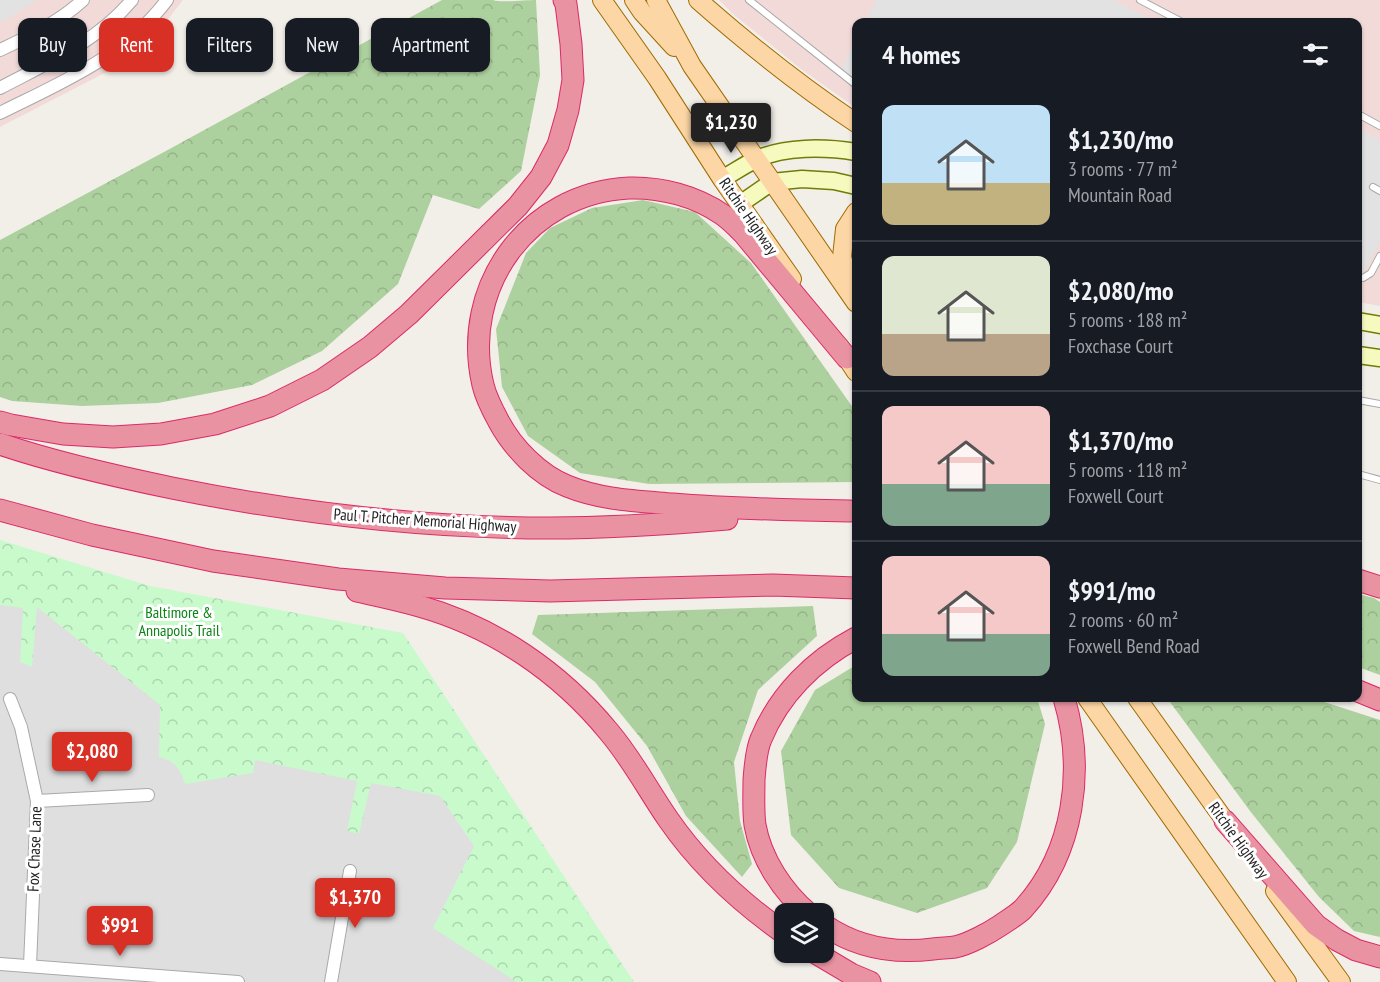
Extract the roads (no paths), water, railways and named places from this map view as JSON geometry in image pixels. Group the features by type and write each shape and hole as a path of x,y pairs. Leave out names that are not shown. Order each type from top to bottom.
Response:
{"highway":[{"path":"0,422 63,434 113,437 161,434 216,424 270,406 322,380 370,347 409,314 518,206 541,177 558,145 568,110 573,80 571,44 564,0"},
{"path":"852,365 743,233 723,215 678,194 643,188 610,189 583,196 534,223 512,247 497,270 486,295 480,324 478,356 483,386 504,433 520,452 542,471 564,485 589,495 622,500 709,507 852,511"},
{"name":"Paul T. Pitcher Memorial Highway","path":"0,444 103,474 221,498 341,516 446,525 550,528 641,526 852,511"},
{"path":"0,510 92,535 213,561 338,579 445,588 539,591 772,585 852,588"},
{"path":"1362,567 1380,572"},
{"path":"293,573 338,587 421,606 462,621 501,639 540,665 579,698 610,733 669,820 699,858 730,890 774,926"},
{"path":"1362,581 1380,587"},
{"path":"797,903 777,879 763,852 755,826 753,800 759,741 774,712 792,688 820,660 852,640"},
{"path":"1362,684 1380,690"},
{"path":"1362,692 1380,700"},
{"path":"834,931 854,942 884,950 922,951 958,946 992,931 1022,910 1044,882 1055,861 1071,814 1074,740 1065,702"},
{"path":"1225,821 1316,925 1356,950 1380,957"},
{"path":"832,963 870,982"}],"main road":[{"name":"Ritchie Highway","path":"602,0 852,365"},
{"path":"633,0 692,66"},
{"path":"656,0 692,66 852,297"},
{"path":"698,0 781,70 852,120"},
{"path":"723,179 756,159 777,154 813,149 852,151"},
{"path":"740,204 772,182 802,179 834,181 852,185"},
{"path":"852,218 845,229 842,257 852,291"},
{"path":"1362,322 1380,325"},
{"path":"1362,356 1380,358"},
{"path":"1090,702 1287,982"},
{"name":"Ritchie Highway","path":"1140,702 1341,982"}],"street":[{"path":"0,50 45,28 69,13 83,0"},
{"path":"0,88 75,48 97,33 132,0"},
{"path":"0,113 89,68 116,50 146,25 167,0"},
{"name":"Fox Chase Lane","path":"10,699 21,727 37,801 30,965"},
{"path":"37,801 148,795"},
{"path":"331,982 350,871"},
{"path":"0,964 238,982"}],"lane":[{"path":"749,0 852,82"},
{"path":"1140,0 1174,18"},
{"path":"1362,116 1380,126"},
{"path":"1373,187 1380,191"},
{"path":"1362,278 1371,273 1380,256"},
{"path":"1362,401 1380,404"},
{"path":"1362,475 1380,480"}],"park label":[{"name":"Baltimore & Annapolis Trail","path":"179,621"}]}
